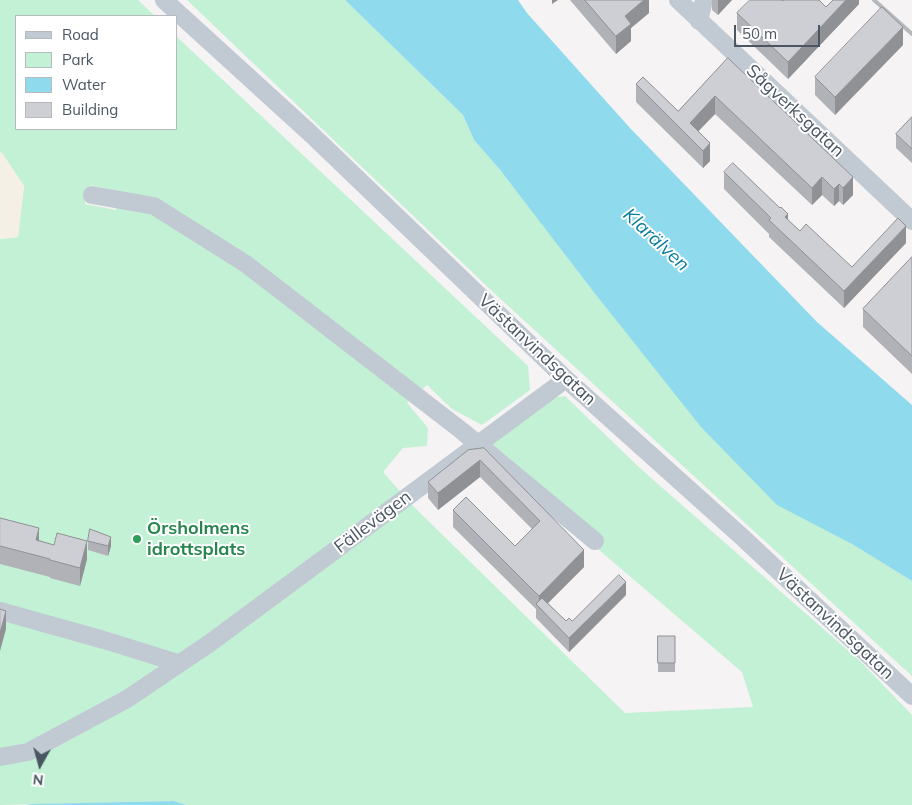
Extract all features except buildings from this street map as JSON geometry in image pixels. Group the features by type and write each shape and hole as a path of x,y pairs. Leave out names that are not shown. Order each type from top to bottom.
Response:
{"street":[{"name":"Västanvindsgatan","path":"164,0 311,134 566,379 741,536 912,696"},
{"name":"Sågverksgatan","path":"678,0 912,222"},
{"path":"699,21 704,0"},
{"path":"92,195 154,206 246,264 478,444 595,541"},
{"name":"Fällevägen","path":"0,757 28,752 128,699 178,663 210,643 566,379"},
{"path":"0,611 178,663"}],"green space":[{"path":"0,0 138,0 154,15 15,15 15,130 178,130 178,38 528,366 530,390 482,425 452,409 427,385 407,403 428,428 427,446 403,448 383,472 413,506 625,713 753,707 742,672 483,451 551,398 565,396 642,470 860,661 912,715 912,805 186,805 174,801 0,805 0,239 18,237 24,186 0,152","holes":["90,185 120,192 116,210 85,204"]},
{"path":"187,0 345,0 463,115 474,140 501,171 852,544 912,581 912,676 493,292"}],"sand":[{"path":"0,152 24,186 18,237 0,239"}],"water":[{"name":"Klarälven","path":"345,0 518,0 527,13 630,128 817,322 912,405 912,581 852,544 777,505 701,427 501,171 474,140 463,115"},
{"path":"174,801 186,805 25,805 33,804"}],"railway":[{"path":"874,0 912,34"}],"place":[{"name":"Örsholmens idrottsplats","path":"137,539"}]}
